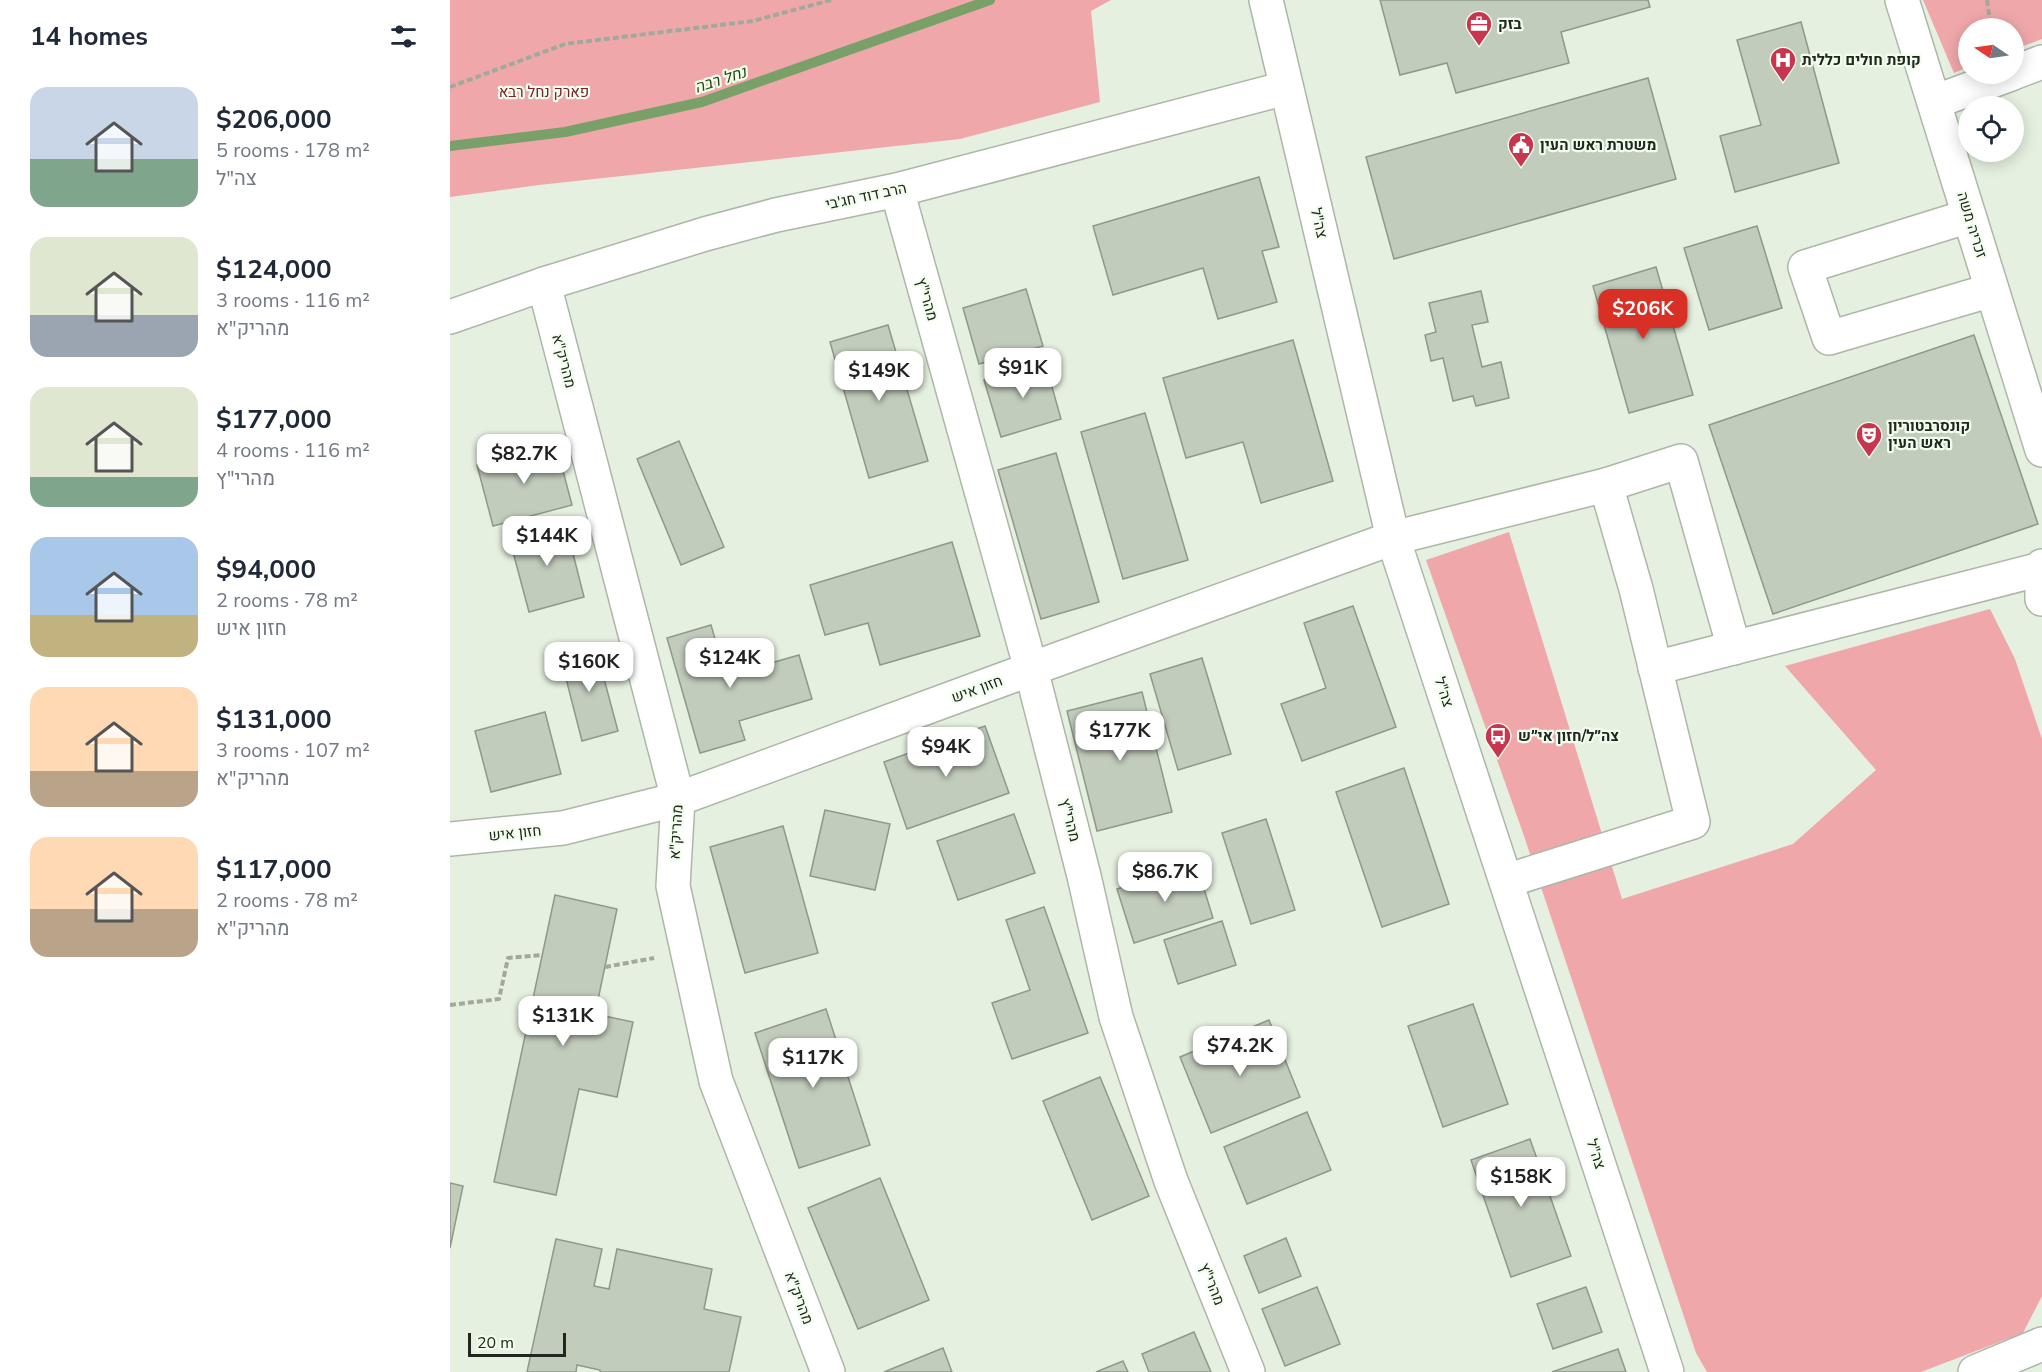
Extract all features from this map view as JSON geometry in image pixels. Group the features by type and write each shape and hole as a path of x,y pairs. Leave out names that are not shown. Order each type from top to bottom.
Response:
{"street":[{"name":"צה\"ל","path":"1266,0 1393,538 1667,1372"},
{"name":"זכריה משה","path":"1902,0 2042,450"},
{"path":"2024,69 2042,62"},
{"path":"1934,102 1982,84"},
{"name":"הרב דוד חג'בי","path":"450,317 544,284 705,234 777,215 897,190 1287,87"},
{"name":"מהרי\"ץ","path":"897,190 1031,669 1084,876 1116,1017 1171,1181 1248,1372"},
{"path":"1969,216 1805,267 1829,338 1992,290"},
{"name":"מהריק\"א","path":"544,284 678,799 673,886 716,1081 828,1372"},
{"name":"חזון איש","path":"450,839 563,828 678,799 1393,538 1606,485 1681,461 1734,648"},
{"path":"1506,881 1693,822 1606,485"},
{"path":"1655,668 2042,578"},
{"path":"1975,1372 2042,1344"}],"path":[{"path":"450,87 565,44 753,21 831,0"},
{"path":"1987,0 1990,18"},
{"path":"605,968 688,951"},
{"path":"450,1005 499,999 508,958 542,955"}],"green space":[{"name":"פארק נחל רבא","path":"450,0 1111,0 1091,11 1100,102 960,139 539,185 450,197"},
{"path":"1923,0 2042,0 2042,39 2024,46 2024,18 1958,18 1958,71 1954,73"},
{"path":"1509,532 1622,899 1793,844 1876,770 1785,666 1990,609 2015,659 2042,739 2042,1296 2023,1333 1921,1372 1707,1372 1696,1353 1523,833 1426,560"}],"building":[{"name":"בזק","path":"1380,0 1648,0 1650,7 1561,32 1569,63 1456,93 1447,63 1400,75"},
{"name":"קופת חולים כללית","path":"1801,22 1839,163 1735,192 1720,136 1761,125 1737,40"},
{"name":"משטרת ראש העין","path":"1648,78 1676,179 1394,259 1366,157"},
{"path":"1259,177 1279,247 1262,251 1277,302 1218,319 1203,268 1113,295 1093,226"},
{"path":"1757,226 1782,308 1709,330 1684,248"},
{"path":"1656,267 1693,395 1629,413 1593,286"},
{"path":"1026,289 1043,346 979,364 963,308"},
{"path":"1481,291 1488,322 1472,325 1482,367 1501,362 1509,398 1476,406 1473,396 1453,401 1443,358 1431,361 1425,335 1436,332 1429,303"},
{"path":"888,325 928,461 869,478 830,342"},
{"path":"1974,335 2038,524 1773,614 1709,425"},
{"path":"1293,340 1333,481 1261,503 1243,442 1186,458 1163,378"},
{"path":"1045,362 1061,419 1001,437 984,380"},
{"path":"1145,413 1188,560 1123,579 1081,432"},
{"path":"679,441 724,547 681,565 637,459"},
{"path":"556,444 572,505 493,526 477,465"},
{"path":"1056,453 1099,602 1041,619 998,470"},
{"path":"565,522 584,597 529,612 509,537"},
{"path":"952,542 980,636 880,665 868,623 825,635 810,585"},
{"path":"1353,606 1396,727 1302,761 1281,704 1326,688 1304,623"},
{"path":"711,625 726,676 799,655 812,699 739,721 745,740 700,753 667,638"},
{"path":"595,645 618,731 582,741 560,655"},
{"path":"1202,658 1231,754 1178,770 1150,674"},
{"path":"1142,692 1172,812 1097,831 1067,711"},
{"path":"545,712 561,774 491,792 475,731"},
{"path":"985,726 1009,793 907,829 884,762"},
{"path":"1404,768 1449,904 1382,927 1336,792"},
{"path":"825,810 890,824 875,890 810,876"},
{"path":"1014,814 1035,873 958,900 937,841"},
{"path":"1266,819 1295,910 1251,924 1222,833"},
{"path":"783,826 818,953 745,973 710,847"},
{"path":"1196,863 1213,918 1134,943 1117,889"},
{"path":"555,895 617,909 595,1014 633,1022 617,1097 579,1089 556,1195 494,1182"},
{"path":"1044,907 1088,1033 1012,1059 992,1003 1030,990 1006,920"},
{"path":"1222,921 1236,965 1178,984 1164,940"},
{"path":"1473,1004 1508,1104 1443,1127 1408,1026"},
{"path":"826,1009 870,1145 799,1168 755,1033"},
{"path":"1269,1020 1300,1097 1211,1133 1180,1057"},
{"path":"1100,1077 1149,1196 1092,1220 1043,1101"},
{"path":"1307,1112 1331,1170 1247,1204 1224,1147"},
{"path":"1530,1139 1571,1256 1511,1277 1471,1160"},
{"path":"880,1178 929,1300 858,1329 808,1208"},
{"path":"450,1183 463,1186 450,1248"},
{"path":"1286,1238 1301,1276 1259,1293 1244,1256"},
{"path":"556,1239 602,1249 594,1286 609,1289 617,1249 712,1269 704,1309 741,1317 729,1372 600,1372 600,1370 577,1365 576,1372 527,1372"},
{"path":"1317,1287 1340,1344 1285,1366 1262,1309"},
{"path":"1586,1287 1602,1332 1553,1349 1537,1304"},
{"path":"1194,1332 1211,1372 1149,1372 1142,1354"},
{"path":"943,1348 952,1372 884,1372"},
{"path":"1618,1349 1626,1372 1552,1372"},
{"path":"1123,1361 1128,1372 1096,1372"}],"waterway":[{"name":"נחל רבה","path":"450,146 565,132 702,102 990,0"}],"place":[{"name":"בזק","path":"1479,47"},
{"name":"קופת חולים כללית","path":"1783,83"},
{"name":"משטרת ראש העין","path":"1521,168"},
{"name":"קונסרבטוריון ראש העין","path":"1869,458"},
{"name":"צה״ל/חזון אי״ש","path":"1498,759"}]}
